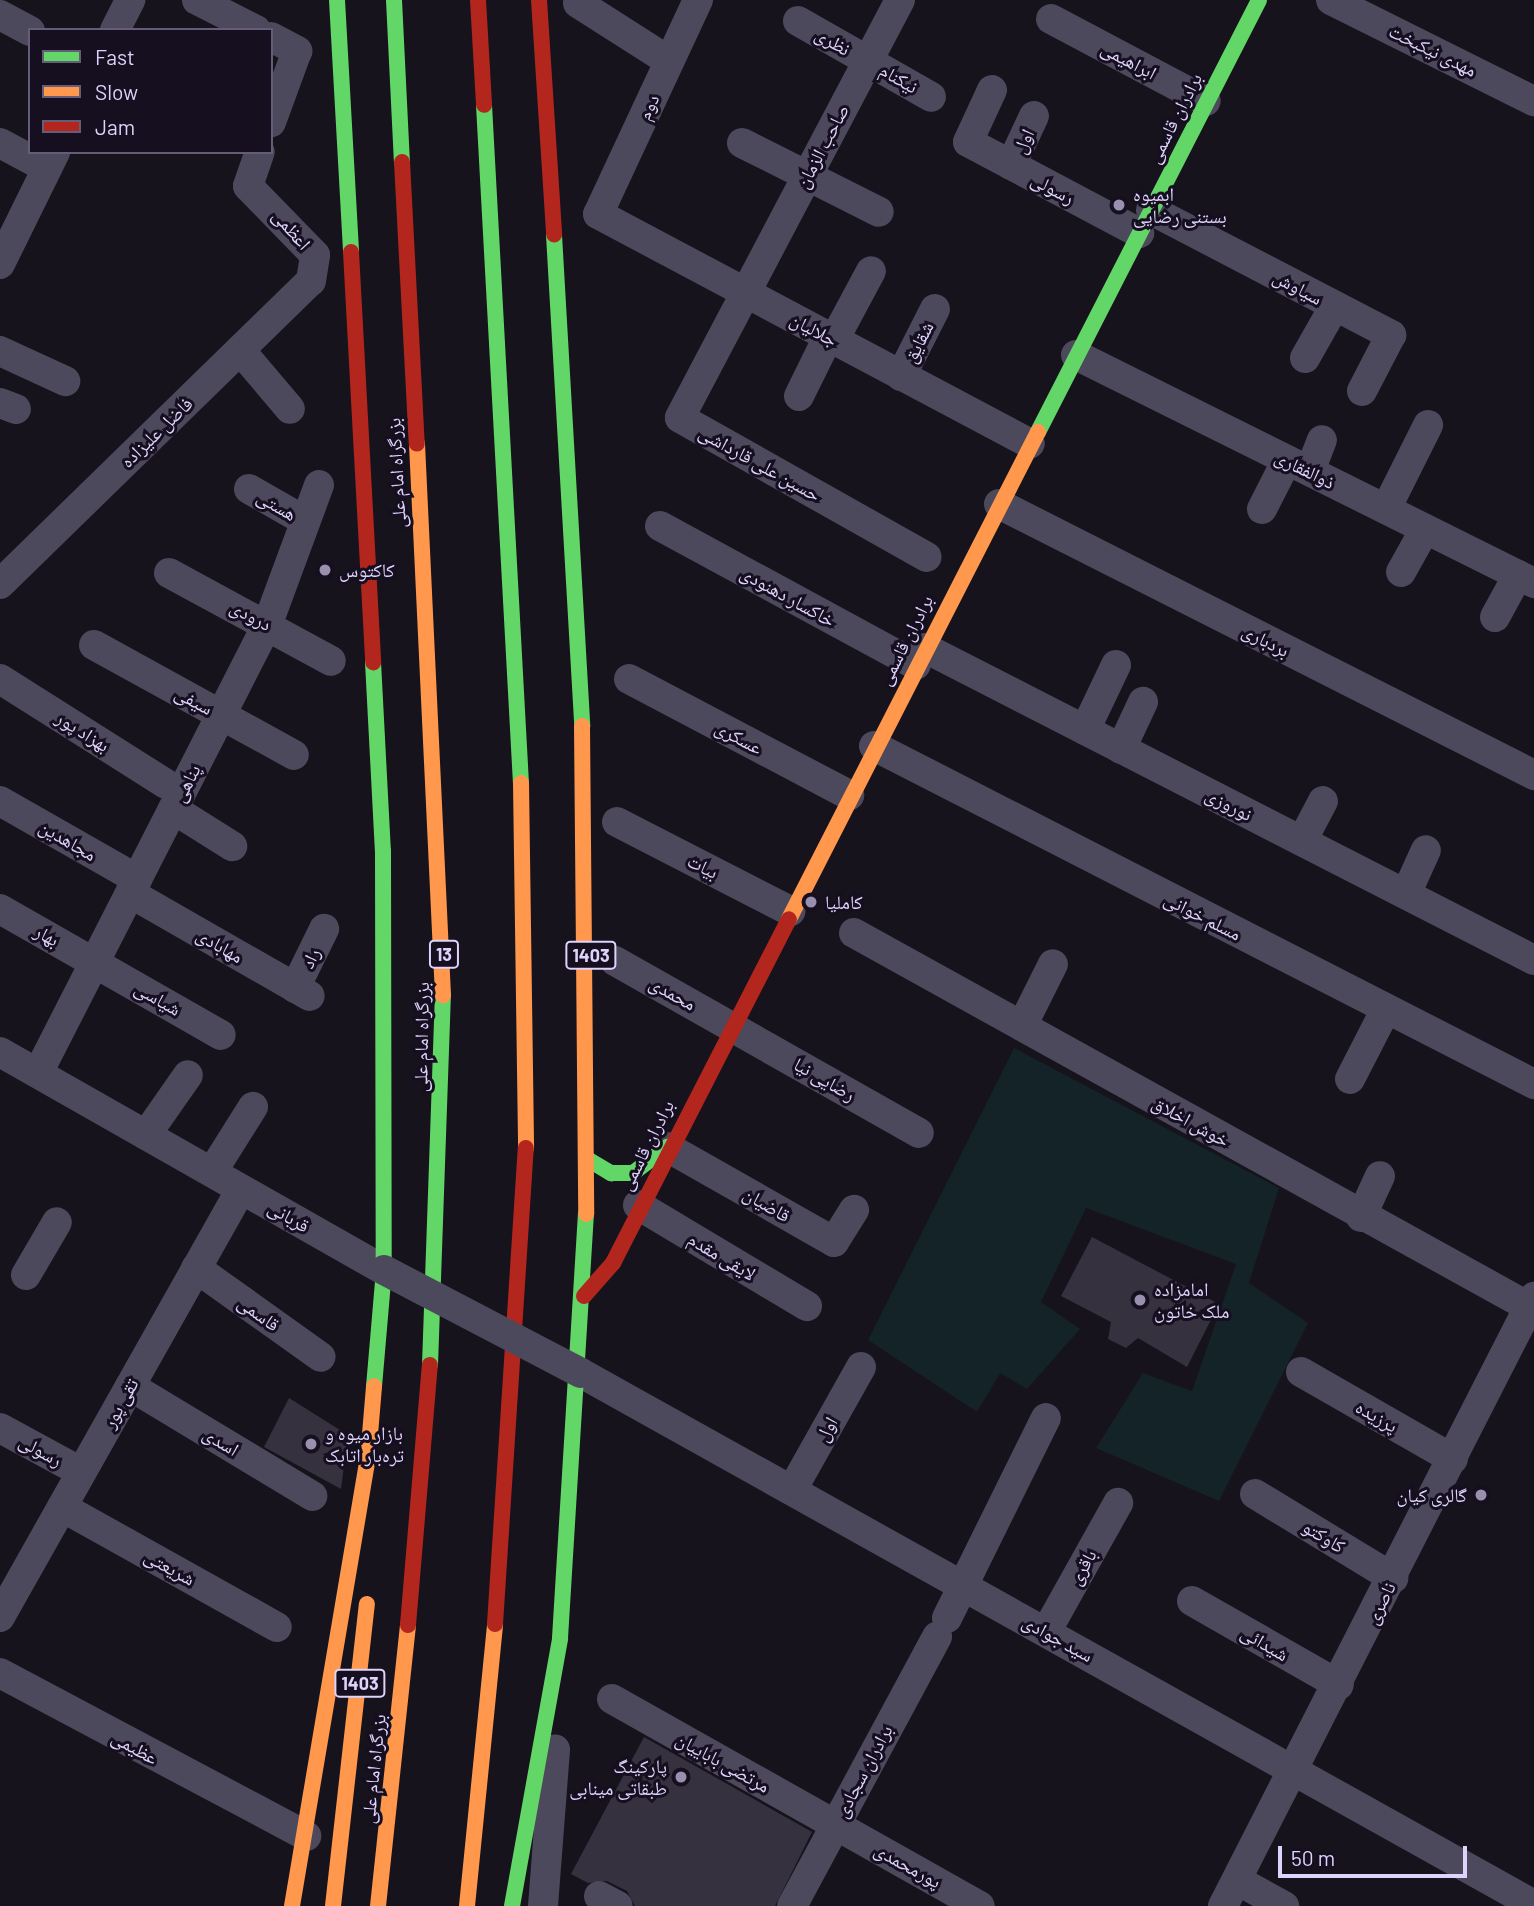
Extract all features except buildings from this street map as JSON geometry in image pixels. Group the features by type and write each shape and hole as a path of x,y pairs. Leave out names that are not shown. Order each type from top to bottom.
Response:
{"main road":[{"path":"292,1906 368,1458 384,1270 383,851 337,0"},
{"name":"بزرگراه امام علی","path":"378,1906 425,1433 437,1259 444,954 394,0"},
{"path":"467,1906 503,1540 527,1125 520,723 478,0"},
{"name":"1403","path":"512,1906 560,1638 581,1374 589,1160 591,972 582,658 539,0"},
{"name":"برادران قاسمی","path":"584,1296 613,1263 667,1147 1259,0"},
{"path":"589,1160 611,1173 633,1173 667,1147"},
{"path":"368,1458 371,1550"},
{"name":"1403","path":"333,1906 369,1590"}],"street":[{"path":"117,28 130,0"},
{"path":"197,0 252,28"},
{"name":"دوم","path":"598,214 698,0"},
{"name":"صاحب الزمان","path":"744,292 900,0"},
{"name":"مهدی نیکبخت","path":"1331,0 1534,101"},
{"path":"578,3 669,61"},
{"path":"0,15 28,30"},
{"name":"ابراهیمی","path":"1051,19 1206,101"},
{"name":"نظری","path":"798,21 867,60"},
{"path":"273,38 297,51 273,117"},
{"name":"نیکنام","path":"867,60 931,97"},
{"name":"رسولی","path":"992,90 968,142 1011,165 1145,222"},
{"name":"اول","path":"1011,165 1034,116"},
{"path":"0,143 28,152"},
{"path":"741,143 879,212"},
{"path":"0,264 51,160 33,154"},
{"name":"اعظمی","path":"259,154 248,186 315,255 311,281"},
{"name":"جلالیان","path":"598,214 1030,444"},
{"name":"سیاوش","path":"1145,222 1391,335 1362,391"},
{"path":"799,396 871,271"},
{"name":"فاضل علیزاده","path":"0,584 311,281"},
{"name":"حسین علی قارداشی","path":"744,292 680,418 927,557"},
{"path":"1305,358 1334,307"},
{"name":"شقایق","path":"901,376 935,309"},
{"path":"240,350 290,409"},
{"path":"0,351 65,381"},
{"name":"ذوالفقاری","path":"1076,355 1526,579"},
{"path":"1386,509 1428,425"},
{"path":"1262,509 1322,440"},
{"name":"پناهی","path":"38,1073 133,886 169,796 221,714 268,623 319,485"},
{"name":"هستی","path":"249,489 305,521"},
{"name":"بردباری","path":"999,504 1534,775"},
{"name":"خاکسار دهنودی","path":"660,526 920,657"},
{"path":"1401,572 1425,529"},
{"name":"درودی","path":"169,573 268,623 331,661"},
{"path":"1495,617 1526,579"},
{"name":"سیفی","path":"94,645 295,755"},
{"name":"نوروزی","path":"920,657 1085,730 1534,960"},
{"path":"1085,730 1116,666"},
{"name":"بهزاد پور","path":"0,679 169,796 232,846"},
{"name":"عسکری","path":"629,679 849,795"},
{"path":"1121,749 1143,702"},
{"name":"مسلم خوانی","path":"874,746 1385,1011 1534,1084"},
{"name":"مجاهدین","path":"0,801 133,886"},
{"path":"1302,841 1323,801"},
{"name":"بیات","path":"617,822 790,911"},
{"path":"1406,894 1426,850"},
{"name":"مهابادی","path":"133,886 303,992"},
{"name":"بهار","path":"0,909 95,961"},
{"name":"راد","path":"303,992 324,929"},
{"name":"خوش اخلاق","path":"854,933 1361,1217 1531,1302"},
{"name":"شیاسی","path":"95,961 221,1035"},
{"name":"محمدی","path":"615,961 730,1026"},
{"path":"1022,1026 1053,964"},
{"path":"1350,1079 1385,1011"},
{"name":"رضایی نیا","path":"730,1026 919,1133"},
{"name":"قربانی","path":"0,1052 384,1270 581,1374"},
{"path":"146,1135 188,1075"},
{"path":"212,1172 253,1107"},
{"name":"قاضیان","path":"667,1147 834,1242 854,1210"},
{"path":"1361,1217 1380,1176"},
{"name":"تقی پور","path":"4,1602 62,1507 241,1189"},
{"name":"لایقی مقدم","path":"638,1205 807,1306"},
{"path":"26,1275 57,1222"},
{"name":"قاسمی","path":"196,1268 321,1357"},
{"name":"ناصری","path":"1223,1906 1296,1770 1531,1302"},
{"name":"اول","path":"792,1490 861,1367"},
{"name":"پرزیده","path":"1301,1372 1453,1459"},
{"name":"سید جوادی","path":"581,1374 1534,1905"},
{"name":"اسدی","path":"130,1386 312,1496"},
{"name":"برادران سجادی","path":"792,1906 942,1627 961,1584 1046,1418"},
{"name":"رسولی","path":"0,1428 81,1472"},
{"name":"کاوکتو","path":"1255,1494 1393,1578"},
{"name":"باقری","path":"1046,1632 1118,1503"},
{"name":"شریعتی","path":"62,1507 277,1627"},
{"name":"شیدائی","path":"1192,1601 1339,1685"},
{"path":"543,1906 560,1638"},
{"name":"عظیمی","path":"0,1673 271,1822 306,1836"},
{"name":"مرتضی باباییان","path":"612,1699 835,1824"},
{"name":"پورمحمدی","path":"835,1824 980,1906"},
{"path":"1237,1880 1284,1906"}],"shaded area":[{"path":"1014,1048 1279,1188 1249,1283 1308,1323 1219,1501 1096,1448 1143,1373 1192,1391 1236,1264 1086,1208 1041,1302 1080,1329 1027,1389 1000,1373 977,1412 868,1340"}],"traffic: fast":[{"path":"337,0 351,252"},
{"path":"394,0 402,162"},
{"path":"1038,432 1259,0"},
{"path":"484,105 521,783"},
{"path":"554,235 582,726"},
{"path":"373,662 383,851 384,1270 374,1386"},
{"path":"430,1365 443,995"},
{"path":"589,1160 611,1173 633,1173 667,1147"},
{"path":"512,1906 560,1638 586,1214"}],"traffic: slow":[{"path":"789,919 1038,432"},
{"path":"417,444 443,995"},
{"path":"582,726 586,1214"},
{"path":"521,783 526,1148"},
{"path":"292,1906 368,1458 374,1386"},
{"path":"333,1906 367,1604"},
{"path":"467,1906 495,1624"},
{"path":"378,1906 408,1625"}],"traffic: jam":[{"path":"478,0 484,105"},
{"path":"539,0 554,235"},
{"path":"402,162 417,444"},
{"path":"351,252 373,662"},
{"path":"584,1296 613,1263 789,919"},
{"path":"495,1624 526,1148"},
{"path":"408,1625 430,1365"}],"place":[{"name":"ابمیوه بستنی رضایی","path":"1119,205"},
{"name":"کاکتوس","path":"325,570"},
{"name":"کاملیا","path":"811,902"},
{"name":"امامزاده ملک خاتون","path":"1140,1300"},
{"name":"بازار میوه و تره‌بار اتابک","path":"311,1444"},
{"name":"گالری کیان","path":"1481,1495"},
{"name":"پارکینگ طبقاتی مینابی","path":"681,1777"}]}
